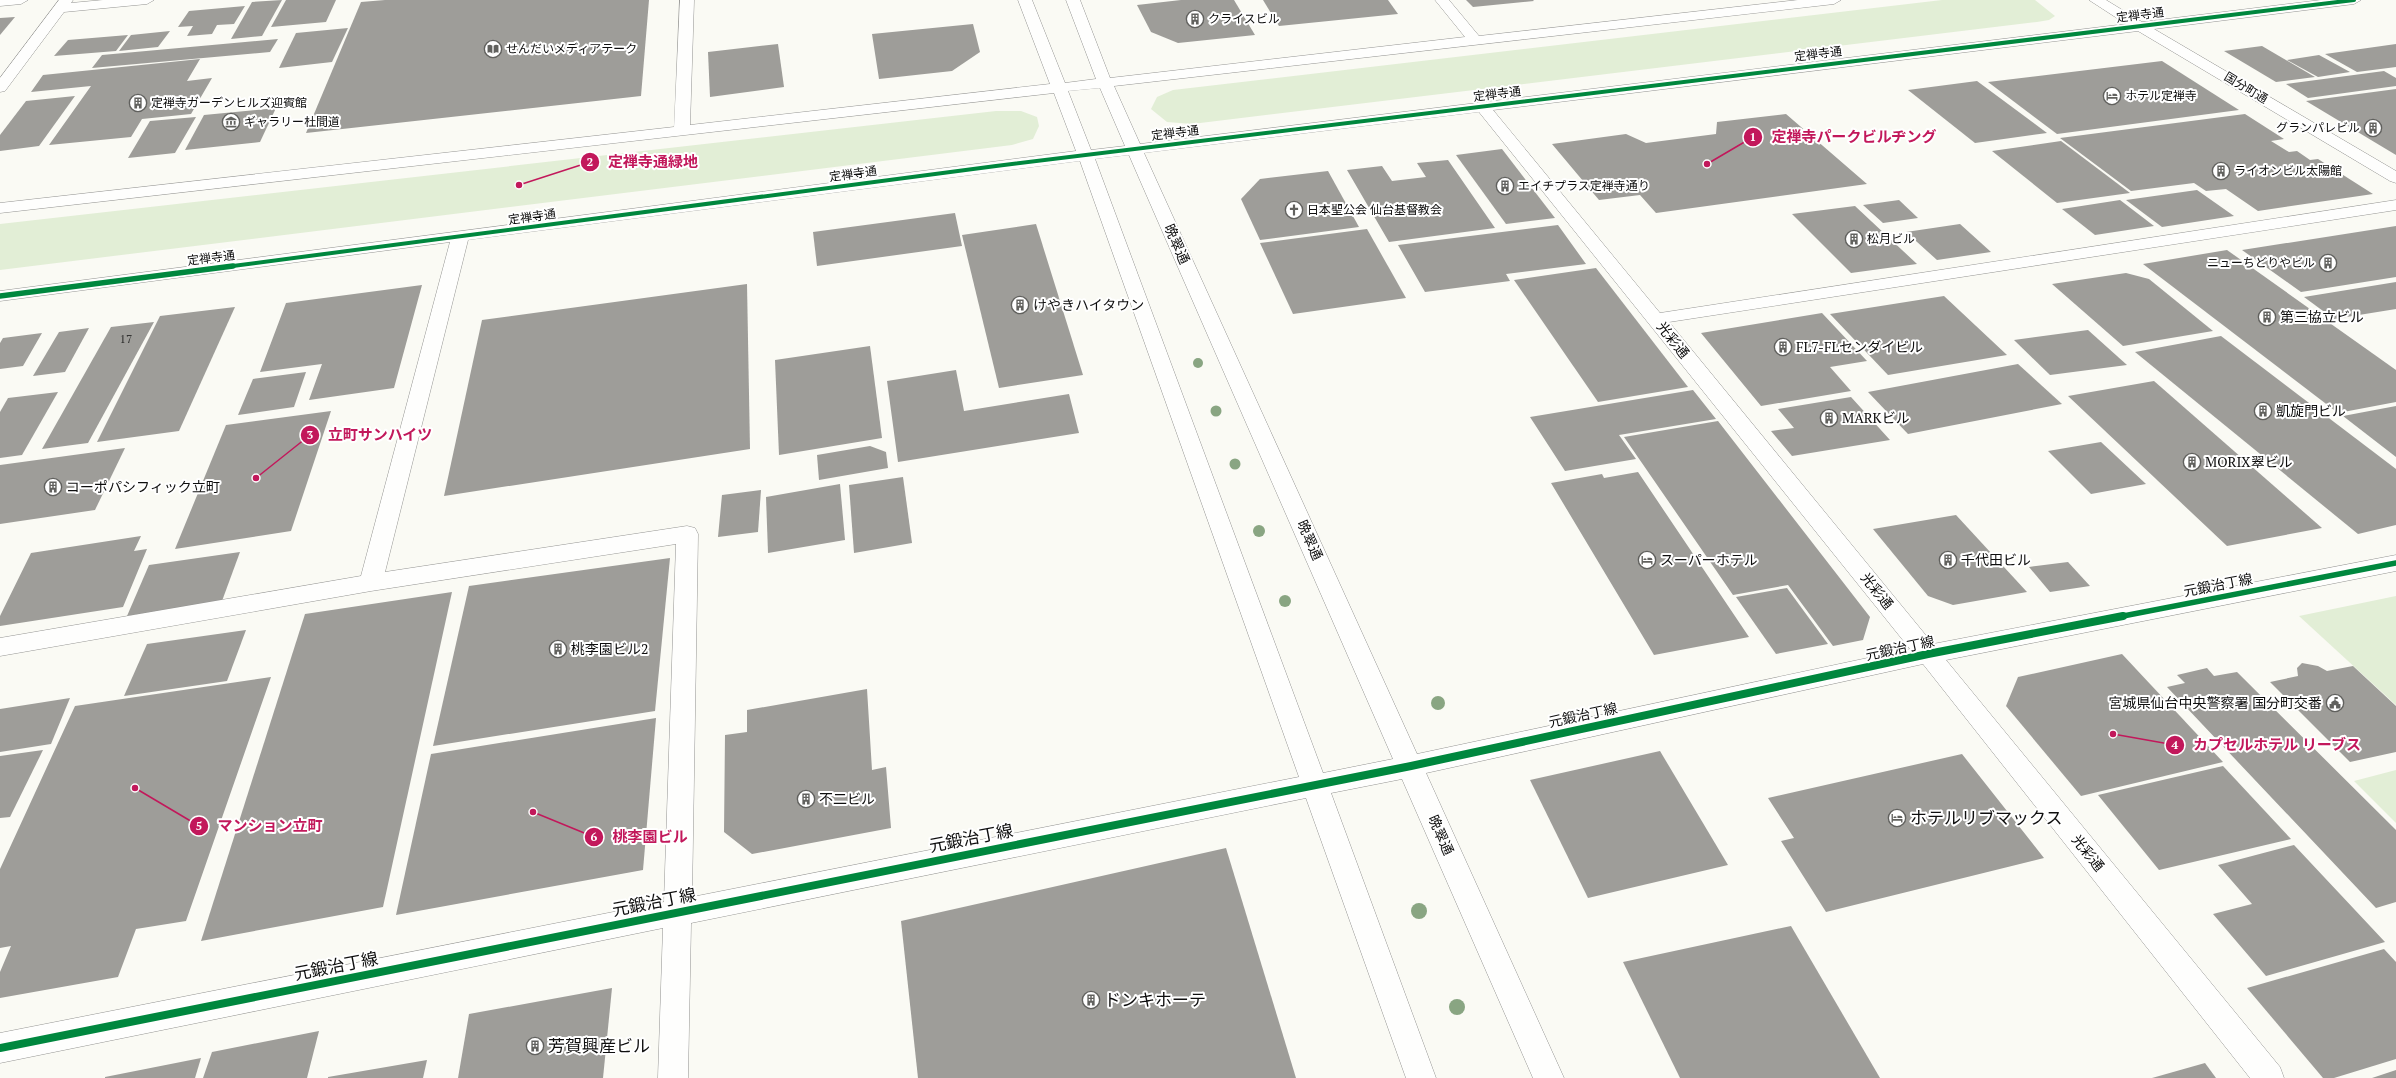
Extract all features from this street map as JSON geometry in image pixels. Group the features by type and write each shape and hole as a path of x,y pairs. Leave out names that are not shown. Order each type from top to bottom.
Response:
{"street":[{"path":"0,2 21,0"},
{"path":"0,88 63,4 146,0"},
{"path":"682,132 687,0"},
{"path":"1024,0 1086,155 1312,784 1421,1078"},
{"name":"晩翠通","path":"1073,0 1104,82 1411,766 1549,1078"},
{"path":"1442,0 1475,40"},
{"path":"0,208 682,132 1059,87 1834,0"},
{"name":"国分町通","path":"2096,0 2396,178"},
{"name":"定禅寺通","path":"0,296 1086,155 2354,0"},
{"name":"光彩通","path":"1483,107 1928,654 2269,1078"},
{"path":"1655,319 2396,205"},
{"path":"371,583 460,237"},
{"path":"0,647 371,583 687,534 679,911 673,1078"},
{"name":"元鍛治丁線","path":"0,1048 1312,784 1411,766 1928,654 2396,563"}],"green space":[{"path":"1942,0 2035,0 2055,16 2049,20 2037,22 1192,124 1167,122 1151,109 1157,97 1173,90"},
{"path":"996,111 1021,111 1037,117 1039,126 1033,139 1012,145 0,270 0,224"},
{"path":"2396,596 2396,705 2299,616"},
{"path":"2396,770 2396,823 2354,781"}],"building":[{"path":"282,0 262,36 231,39 252,2"},
{"path":"286,0 336,0 326,22 271,27"},
{"name":"せんだいメディアテーク","path":"385,0 649,0 641,96 306,133 361,2"},
{"name":"クライスビル","path":"1181,0 1234,0 1255,35 1178,43 1151,32 1137,5"},
{"path":"1263,0 1388,0 1398,14 1279,26"},
{"path":"1466,0 1533,0 1534,1 1473,7"},
{"path":"245,6 234,24 217,25 212,34 187,36 193,26 178,27 189,11"},
{"path":"15,17 0,35 0,18"},
{"path":"973,24 980,52 952,71 879,79 872,34"},
{"path":"348,28 332,62 279,68 296,33"},
{"path":"170,31 158,47 119,51 131,35"},
{"path":"128,35 116,51 54,56 68,40"},
{"path":"278,39 270,52 92,68 102,55"},
{"path":"778,44 784,87 710,97 708,52"},
{"path":"2396,44 2396,67 2357,72 2325,54"},
{"path":"2262,46 2315,77 2276,82 2224,51"},
{"path":"2319,55 2350,72 2318,77 2287,60"},
{"name":"定禅寺ガーデンヒルズ迎賓館","path":"200,59 187,81 212,78 191,114 142,119 131,137 49,145 91,86 31,92 43,75"},
{"name":"ホテル定禅寺","path":"2162,61 2239,110 2057,134 1988,82"},
{"path":"2384,71 2396,78 2396,86 2308,98 2286,84"},
{"path":"1977,81 2047,133 1975,143 1908,90"},
{"name":"グランパレビル","path":"2396,89 2396,155 2306,101"},
{"path":"75,96 39,146 0,151 0,135 26,101"},
{"path":"276,108 260,142 185,150 204,115"},
{"path":"1786,114 1867,184 1656,213 1640,195 1599,200 1552,144 1626,134 1646,143 1716,134 1717,122"},
{"name":"ライオンビル太陽館","path":"2245,114 2284,139 2271,141 2289,152 2297,151 2310,160 2318,159 2373,194 2258,211 2226,189 2206,191 2194,183 2131,191 2060,138"},
{"path":"196,117 175,153 128,158 150,121"},
{"path":"2061,141 2130,193 2057,203 1992,151"},
{"name":"エイチプラス定禅寺通り","path":"1502,149 1555,218 1506,224 1456,155"},
{"path":"1448,160 1495,228 1389,242 1347,170 1382,166 1392,181 1426,177 1417,163"},
{"path":"1328,171 1359,227 1260,240 1241,199 1260,179"},
{"path":"2197,190 2234,216 2162,227 2126,200"},
{"path":"1899,200 1918,218 1883,223 1863,205"},
{"path":"2120,200 2154,226 2095,235 2062,209"},
{"name":"松月ビル","path":"1855,206 1917,264 1851,273 1792,214"},
{"path":"955,213 962,246 817,266 813,232"},
{"name":"けやきハイタウン","path":"1036,224 1083,375 999,388 962,235"},
{"name":"松月ビル","path":"1960,224 1991,252 1937,260 1906,232"},
{"path":"1558,225 1586,264 1506,274 1510,281 1425,292 1398,245"},
{"name":"ニューちどりやビル","path":"2396,226 2396,277 2301,292 2242,250"},
{"path":"1367,229 1406,298 1293,314 1260,243"},
{"name":"第三協立ビル","path":"2227,250 2396,370 2396,402 2338,413 2143,264"},
{"path":"1596,268 1688,387 1598,402 1514,280"},
{"path":"2126,273 2149,279 2213,331 2123,346 2052,284"},
{"path":"2396,282 2396,309 2334,319 2304,297"},
{"path":"747,284 750,449 444,496 482,320"},
{"path":"422,285 394,388 309,400 322,364 260,372 286,303"},
{"path":"1944,296 2007,355 1888,375 1830,314"},
{"path":"235,307 179,431 97,442 160,316"},
{"name":"FL7-FLセンダイビル","path":"1822,313 1867,361 1830,367 1851,391 1761,406 1701,333"},
{"path":"154,322 88,443 42,449 111,327"},
{"path":"89,328 65,372 33,376 59,332"},
{"path":"2088,330 2127,365 2050,375 2014,340"},
{"path":"42,333 23,366 0,369 0,343 3,338"},
{"name":"凱旋門ビル","path":"2221,336 2396,469 2396,525 2358,534 2135,352"},
{"path":"870,346 882,438 779,455 775,360"},
{"path":"2018,364 2062,404 1908,434 1868,392"},
{"path":"956,370 964,411 1069,394 1079,433 898,462 887,381"},
{"path":"306,372 294,407 238,415 253,379"},
{"name":"MORIX翠ビル","path":"2154,381 2322,528 2227,546 2068,396"},
{"path":"1693,390 1716,419 1619,435 1636,459 1565,471 1530,417"},
{"path":"58,392 22,455 0,458 0,412 8,398"},
{"name":"MARKビル","path":"1851,397 1890,440 1792,456 1771,431 1794,428 1778,409"},
{"path":"2396,406 2396,457 2343,416"},
{"path":"331,411 291,531 175,549 226,425"},
{"path":"1718,421 1870,617 1863,640 1833,646 1788,585 1733,595 1624,437"},
{"path":"2101,442 2146,484 2091,494 2048,451"},
{"path":"870,446 886,452 888,468 819,480 817,455"},
{"name":"コーポパシフィック立町","path":"125,448 95,510 0,524 0,465"},
{"name":"スーパーホテル","path":"1638,472 1749,637 1654,655 1551,483 1602,474 1604,478"},
{"path":"903,477 912,543 854,553 849,485"},
{"path":"840,484 845,540 768,553 766,497"},
{"path":"761,490 758,532 718,537 722,495"},
{"name":"千代田ビル","path":"1956,515 2027,592 1953,605 1928,596 1873,529"},
{"path":"141,536 134,551 147,549 123,607 0,626 0,616 31,553"},
{"path":"240,552 222,601 127,616 149,565"},
{"name":"桃李園ビル2","path":"670,558 655,711 433,746 469,586"},
{"path":"2068,562 2090,586 2050,592 2029,567"},
{"path":"1787,588 1828,644 1776,654 1736,597"},
{"path":"452,592 383,907 201,941 305,614"},
{"path":"246,630 227,681 124,696 147,644"},
{"path":"2122,654 2223,762 2081,796 2006,706 2018,677"},
{"path":"2302,663 2318,666 2327,671 2353,666 2396,706 2396,752 2350,762 2270,682 2298,676 2297,668"},
{"path":"2207,668 2214,676 2237,672 2396,830 2396,902 2376,908 2167,687 2185,683 2177,675"},
{"path":"271,677 186,921 136,929 118,977 0,998 0,972 11,946 0,948 0,869 75,706"},
{"name":"不二ビル","path":"867,689 872,770 886,767 891,828 752,854 724,832 725,735 747,732 747,710"},
{"path":"70,698 51,744 0,752 0,709"},
{"path":"656,718 643,870 396,915 431,754"},
{"path":"43,750 10,817 0,818 0,756"},
{"path":"1660,751 1728,865 1588,898 1530,780"},
{"name":"ホテルリブマックス","path":"1962,754 2044,858 1826,912 1781,841 1794,838 1768,798"},
{"path":"2223,766 2291,839 2159,870 2098,795"},
{"path":"2294,845 2385,942 2266,976 2213,914 2252,904 2218,865"},
{"name":"ドンキホーテ","path":"1226,848 1296,1078 918,1078 901,921"},
{"path":"1791,926 1880,1078 1680,1078 1623,962"},
{"path":"2384,949 2396,962 2396,1059 2334,1078 2323,1078 2247,988"},
{"name":"芳賀興産ビル","path":"612,988 603,1078 458,1078 469,1014"},
{"path":"319,1031 307,1078 203,1078 212,1052"},
{"path":"201,1058 195,1078 105,1078 105,1077"},
{"path":"427,1060 423,1078 328,1078 328,1077"},
{"path":"2205,1063 2216,1078 2152,1078"},
{"path":"2396,1070 2396,1078 2372,1078"}],"cycle path":[{"path":"0,296 996,166 2354,0"},
{"path":"0,1048 1411,766 1928,654 2396,563"}],"place":[{"name":"クライスビル","path":"1195,19"},
{"name":"せんだいメディアテーク","path":"493,49"},
{"name":"ホテル定禅寺","path":"2112,96"},
{"name":"定禅寺ガーデンヒルズ迎賓館","path":"138,103"},
{"name":"ギャラリー杜間道","path":"231,122"},
{"name":"グランパレビル","path":"2373,128"},
{"name":"定禅寺パークビルヂング","path":"1707,164"},
{"name":"ライオンビル太陽館","path":"2221,171"},
{"name":"定禅寺通緑地","path":"519,185"},
{"name":"エイチプラス定禅寺通り","path":"1505,186"},
{"name":"日本聖公会 仙台基督教会","path":"1294,210"},
{"name":"松月ビル","path":"1854,239"},
{"name":"ニューちどりやビル","path":"2328,263"},
{"name":"けやきハイタウン","path":"1020,305"},
{"name":"第三協立ビル","path":"2267,317"},
{"name":"FL7-FLセンダイビル","path":"1783,347"},
{"name":"凱旋門ビル","path":"2263,411"},
{"name":"MARKビル","path":"1829,418"},
{"name":"MORIX翠ビル","path":"2192,462"},
{"name":"立町サンハイツ","path":"256,478"},
{"name":"コーポパシフィック立町","path":"53,487"},
{"name":"スーパーホテル","path":"1647,560"},
{"name":"千代田ビル","path":"1948,560"},
{"name":"桃李園ビル2","path":"558,649"},
{"name":"宮城県仙台中央警察署 国分町交番","path":"2335,703"},
{"name":"カプセルホテル リーブス","path":"2113,734"},
{"name":"マンション立町","path":"135,788"},
{"name":"不二ビル","path":"806,799"},
{"name":"桃李園ビル","path":"533,812"},
{"name":"ホテルリブマックス","path":"1897,818"},
{"name":"ドンキホーテ","path":"1091,1000"},
{"name":"芳賀興産ビル","path":"535,1046"}]}
